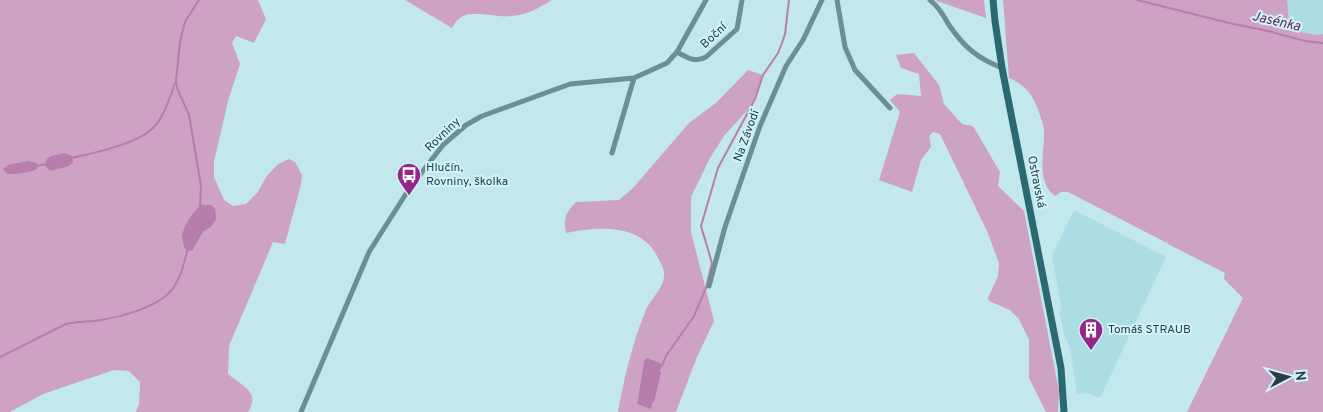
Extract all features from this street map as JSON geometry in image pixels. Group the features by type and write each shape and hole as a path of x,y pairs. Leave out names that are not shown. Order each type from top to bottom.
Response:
{"street":[{"name":"Rovniny","path":"301,412 369,252 409,190 443,145 466,125 482,116 561,87 581,82 634,78 667,63 677,52 706,0"},
{"name":"Boční","path":"677,52 693,61 706,57 736,29 742,0"},
{"name":"Na Závodí","path":"709,286 725,227 760,126 786,66 803,40 822,0"},
{"path":"837,0 845,47 855,70 890,108"},
{"path":"930,0 940,11 964,46 1002,68"},
{"name":"Ostravská","path":"993,0 994,21 1002,68 1061,368 1064,412"},
{"path":"612,153 634,78"}],"shaded area":[{"path":"0,0 258,0 266,19 254,43 236,36 232,43 240,64 228,101 214,162 214,177 224,200 233,206 246,204 258,192 266,177 278,164 289,159 295,162 302,175 285,244 273,242 229,346 228,374 251,394 251,405 248,412 136,412 139,404 140,382 129,371 114,370 43,394 10,412 0,412","holes":["201,205 211,227 203,232 193,250 187,224"]},
{"path":"405,0 552,0 533,11 523,14 504,16 471,14 463,16 457,20 452,28"},
{"path":"984,0 986,18 937,1"},
{"path":"1003,0 1287,0 1290,30 1316,35 1323,34 1323,412 1187,412 1243,298 1224,279 1225,273 1168,244 1167,240 1167,243 1068,192 1061,192 1055,196 1049,190 1045,182 1042,166 1044,126 1029,93 1021,85 1009,78"},
{"path":"1287,0 1323,0 1323,34 1316,35 1290,30"},
{"path":"914,53 939,85 944,104 962,124 973,126 1000,172 998,186 1024,211 1059,391 1058,412 1046,412 1031,382 1029,377 1029,340 1019,319 1010,310 989,301 988,298 998,276 999,263 987,231 940,134 933,132 929,136 931,147 921,160 912,192 879,180 900,112 890,100 897,94 921,96 919,74 901,68 896,55"},
{"path":"748,70 763,75 751,106 724,136 710,158 691,197 691,232 714,321 697,357 676,412 618,412 636,336 647,307 663,283 663,270 656,254 639,237 628,232 603,229 566,233 566,216 576,202 619,200 633,188 689,123 716,103","holes":["644,361 662,365 653,404 637,404"]},
{"path":"64,153 72,156 73,162 69,166 50,171 45,166 46,160 51,156"},
{"path":"27,161 37,163 37,169 23,173 7,174 3,169 8,165"},
{"path":"201,205 211,205 215,208 216,219 211,227 203,232 193,250 189,251 185,249 182,238 184,229"},
{"path":"1074,210 1166,257 1100,398 1092,394 1077,393 1070,348 1064,334 1059,311 1062,311 1052,256"},
{"path":"647,358 662,364 651,409 637,404 644,361"}],"waterway":[{"path":"199,0 185,22 180,42 176,81 177,88 189,115 201,186 200,208"},
{"path":"662,366 666,356 694,316 706,288 712,263 701,226 718,168 755,99 763,75 778,53 782,43 785,34 789,0"},
{"name":"Jasénka","path":"1137,0 1305,41 1323,43"},
{"path":"71,158 116,147 148,132 162,116 175,83"},
{"path":"35,166 47,164"},
{"path":"0,357 66,324 118,317 154,304 168,294 176,284 188,248"},
{"path":"653,402 660,373"}],"place":[{"name":"Hlučín, Rovniny, školka","path":"409,196"},
{"name":"Tomáš STRAUB","path":"1091,351"}]}
